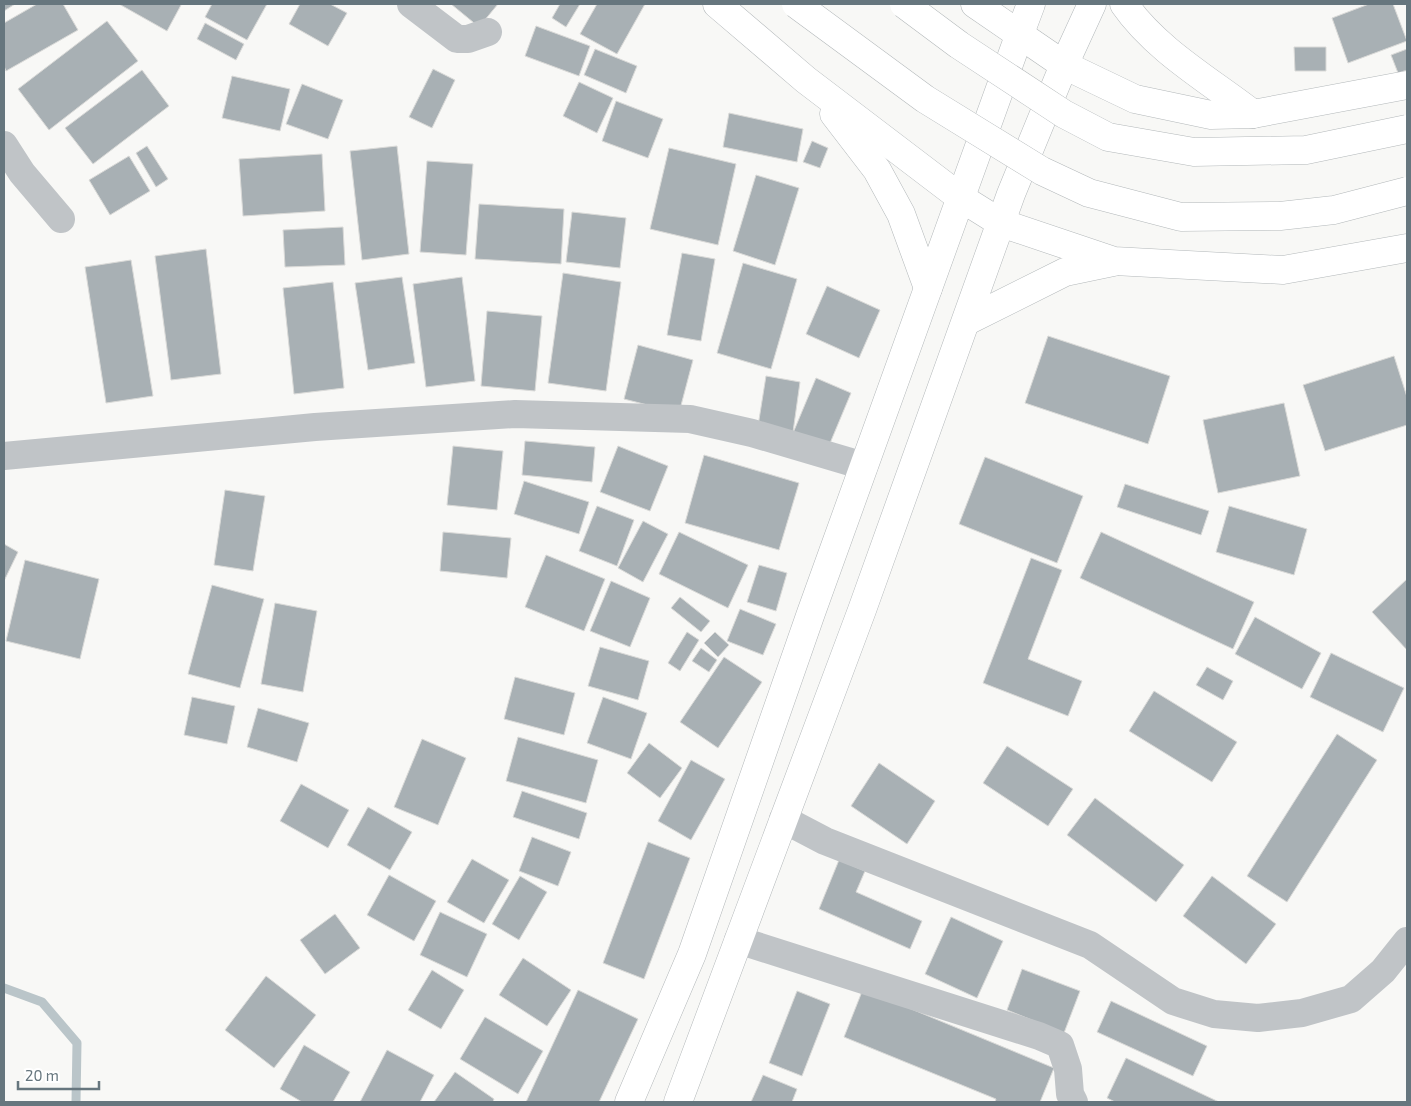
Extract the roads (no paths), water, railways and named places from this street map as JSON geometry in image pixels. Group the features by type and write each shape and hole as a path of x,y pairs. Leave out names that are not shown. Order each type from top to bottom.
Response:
{"main road":[{"path":"716,4 806,80 961,198 1001,224 1114,261 1283,270 1407,248"},
{"path":"796,4 925,99 1042,171 1089,193 1181,217 1280,216 1334,210 1407,191"},
{"path":"904,4 959,45 1056,109 1108,137 1194,152 1306,150 1407,129"},
{"path":"975,4 1019,36 1064,65 1135,99 1211,115 1253,114 1407,85"},
{"path":"629,1102 692,954 864,466 1031,4"},
{"path":"678,1102 967,321 1001,224 1064,65 1092,4"},
{"path":"1124,4 1133,16 1169,51 1253,114"},
{"path":"806,80 877,170 901,214 928,288"},
{"path":"967,321 1065,272 1114,261"}],"street":[{"path":"411,4 457,39 468,39 488,32"},
{"path":"4,145 22,173 61,218"},
{"path":"4,456 315,427 533,414 690,419 752,433 864,466"},
{"path":"783,819 825,841 1090,944 1173,1001 1214,1014 1258,1018 1302,1013 1351,999 1383,971 1407,941"},
{"path":"738,940 1039,1036 1060,1045 1068,1069 1070,1094 1074,1102"}],"waterway":[{"path":"4,988 42,1002 77,1043 76,1102"}]}
